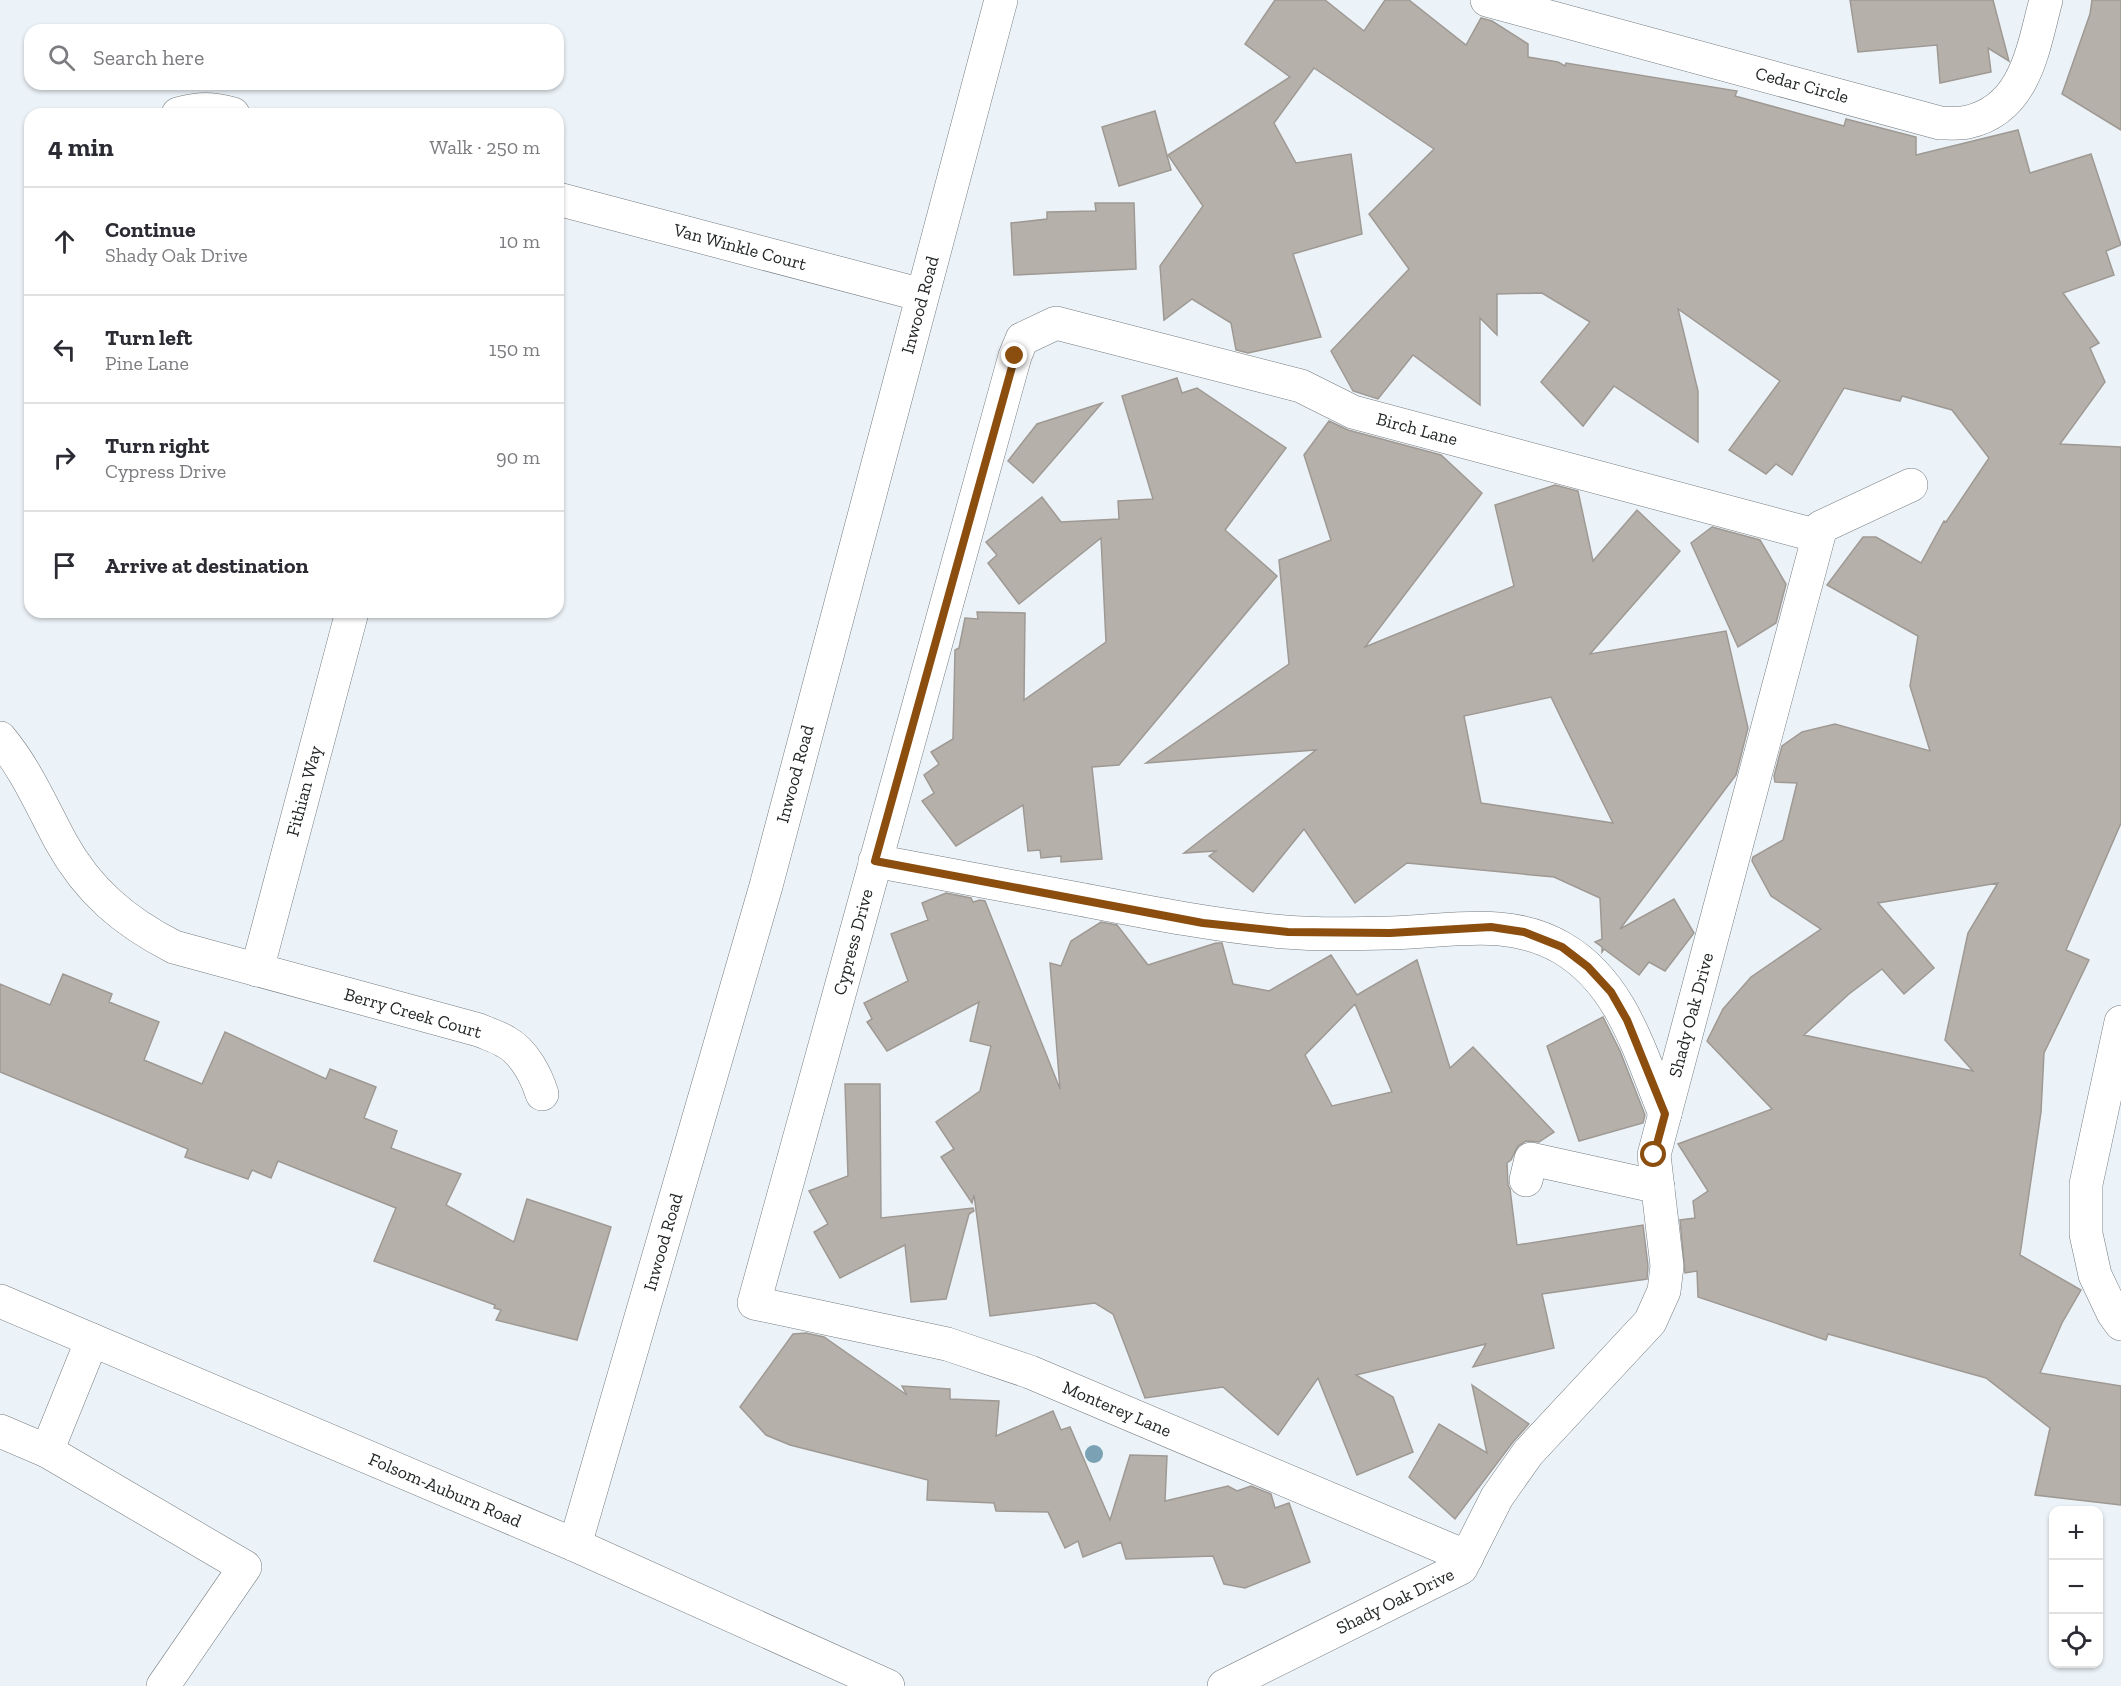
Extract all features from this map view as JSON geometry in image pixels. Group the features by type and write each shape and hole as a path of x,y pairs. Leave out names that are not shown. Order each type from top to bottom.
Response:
{"street":[{"name":"Inwood Road","path":"575,1545 766,886 1002,0"},
{"name":"Cedar Circle","path":"1487,0 1940,123 1968,122 1993,112 2013,94 2026,72 2046,0"},
{"name":"Van Winkle Court","path":"564,201 922,296"},
{"name":"Birch Lane","path":"1022,339 1056,323 1301,386 1353,412 1818,536"},
{"name":"Cypress Drive","path":"754,1303 1012,368 1022,339"},
{"path":"1818,536 1821,527 1911,485"},
{"name":"Shady Oak Drive","path":"1224,1686 1461,1568 1497,1497 1528,1453 1650,1322 1664,1291 1666,1266 1654,1155 1818,536"},
{"name":"Fithian Way","path":"257,970 350,618"},
{"name":"Berry Creek Court","path":"0,738 26,775 78,870 98,895 147,933 174,947 479,1030 509,1043 530,1066 538,1080 542,1094"},
{"path":"875,861 1203,923 1288,932 1390,933 1491,927 1524,932 1562,947 1588,967 1611,992 1627,1020 1665,1114"},
{"path":"2121,1022 2086,1184 2086,1234 2095,1275 2113,1313 2121,1324"},
{"path":"1526,1180 1531,1159 1658,1186"},
{"name":"Folsom-Auburn Road","path":"0,1301 575,1545 888,1686"},
{"name":"Monterey Lane","path":"754,1303 947,1344 1030,1372 1467,1557"},
{"path":"47,1450 92,1340"},
{"path":"0,1431 47,1450 245,1567 163,1686"}],"building":[{"path":"1275,0 1325,0 1364,31 1385,0 1409,0 1466,45 1481,18 1492,21 1528,44 1528,57 1558,62 1565,66 1566,63 1737,91 1735,96 1844,126 1846,119 1916,137 1916,155 2018,130 2030,173 2091,154 2121,245 2106,251 2114,275 2063,293 2099,343 2090,348 2105,382 2060,444 2121,447 2121,823 2066,950 2089,960 2044,1053 2041,1112 2020,1255 2081,1290 2062,1323 2040,1373 2121,1386 2121,1505 2035,1495 2050,1428 1986,1378 1828,1334 1826,1340 1698,1297 1697,1271 1685,1273 1680,1220 1695,1218 1693,1201 1708,1191 1678,1144 1772,1109 1707,1041 1723,1009 1751,977 1821,929 1771,896 1752,861 1753,857 1783,840 1797,783 1775,782 1774,776 1782,746 1802,732 1835,724 1930,751 1910,686 1918,636 1827,585 1863,537 1876,537 1921,563 1944,521 1946,522 1989,458 1952,410 1902,396 1900,401 1844,388 1792,475 1776,464 1766,474 1729,450 1780,381 1678,309 1698,391 1698,442 1614,386 1583,426 1541,382 1590,322 1542,293 1497,294 1497,335 1480,318 1480,405 1413,355 1378,399 1353,391 1331,351 1409,269 1369,214 1434,149 1314,68 1274,123 1296,163 1351,154 1362,234 1293,254 1321,337 1248,353 1236,350 1231,323 1192,299 1164,320 1160,266 1203,206 1168,155 1290,77 1245,44","holes":["1998,883 1968,933 1945,1040 1973,1071 1804,1035 1849,994 1882,969 1904,994 1934,968 1878,903"]},
{"path":"1850,0 1993,0 2009,61 1988,48 1991,72 1940,83 1937,45 1858,52"},
{"path":"2092,0 2121,0 2121,130 2062,94 2090,14"},
{"path":"1155,111 1171,170 1119,186 1102,127"},
{"path":"1095,203 1134,203 1136,269 1014,275 1011,223 1047,219 1047,212 1096,211"},
{"path":"1177,378 1182,393 1197,388 1286,448 1225,530 1277,576 1119,765 1092,767 1102,859 1061,862 1061,856 1041,858 1040,850 1028,851 1023,805 956,846 922,801 934,793 924,775 939,764 931,752 953,739 955,650 959,648 965,618 978,619 977,612 1025,613 1024,700 1106,642 1101,538 1019,604 988,563 997,555 986,542 1042,497 1061,522 1119,519 1118,501 1153,499 1122,396"},
{"path":"1102,403 1033,483 1008,461 1037,424"},
{"path":"1329,421 1348,430 1441,455 1482,493 1365,647 1514,586 1495,505 1555,485 1578,491 1593,561 1637,510 1680,551 1590,654 1726,631 1748,728 1736,775 1620,929 1674,899 1694,933 1665,971 1649,962 1639,975 1604,949 1602,952 1602,947 1595,942 1602,939 1600,898 1554,877 1407,863 1355,903 1304,829 1253,892 1209,856 1216,851 1184,853 1316,750 1146,763 1289,664 1279,560 1331,540 1304,455","holes":["1551,697 1613,823 1481,803 1464,716"]},
{"path":"1712,527 1760,540 1786,584 1776,623 1738,647 1691,543"},
{"path":"946,893 971,898 973,902 985,901 1060,1089 1050,963 1061,966 1071,941 1101,922 1117,925 1148,965 1222,943 1233,984 1269,991 1331,955 1357,995 1417,960 1450,1068 1473,1047 1554,1132 1539,1142 1526,1141 1518,1146 1507,1163 1517,1245 1643,1225 1648,1266 1647,1279 1542,1294 1554,1348 1473,1367 1486,1344 1356,1375 1393,1397 1413,1452 1357,1475 1318,1378 1278,1435 1223,1387 1145,1398 1113,1314 1095,1303 990,1316 974,1195 972,1203 941,1157 954,1149 936,1122 980,1091 991,1046 970,1041 979,1002 887,1051 867,1022 872,1019 864,1003 908,981 891,934 928,920 922,903","holes":["1355,1004 1392,1092 1332,1106 1305,1055"]},
{"path":"63,974 112,994 109,1002 159,1022 144,1060 202,1084 225,1032 326,1079 330,1069 376,1087 364,1118 397,1131 391,1148 461,1174 446,1205 514,1242 527,1199 611,1227 577,1340 496,1320 501,1310 494,1308 495,1305 374,1261 396,1208 278,1161 271,1178 252,1170 248,1179 185,1157 188,1149 0,1072 0,984 50,1005"},
{"path":"1603,1017 1620,1051 1645,1115 1643,1123 1579,1141 1547,1046"},
{"path":"845,1084 880,1084 881,1218 973,1208 974,1211 969,1214 946,1299 911,1302 905,1245 840,1278 814,1232 828,1224 809,1191 848,1176"},
{"path":"806,1333 824,1337 907,1395 902,1386 950,1389 950,1399 999,1401 996,1436 1053,1411 1061,1430 1070,1427 1110,1520 1130,1455 1167,1456 1165,1501 1228,1486 1237,1491 1251,1486 1271,1494 1275,1508 1289,1503 1310,1562 1245,1588 1224,1584 1213,1556 1126,1559 1121,1542 1083,1557 1078,1541 1065,1548 1048,1512 996,1511 994,1503 927,1500 928,1480 790,1445 766,1435 740,1407 793,1334"},
{"path":"1472,1385 1529,1424 1455,1519 1409,1477 1439,1424 1487,1453"}],"route":[{"path":"1015,356 875,861 1203,923 1288,932 1390,933 1491,927 1524,932 1562,947 1588,967 1611,992 1627,1020 1665,1114 1654,1155"}]}
